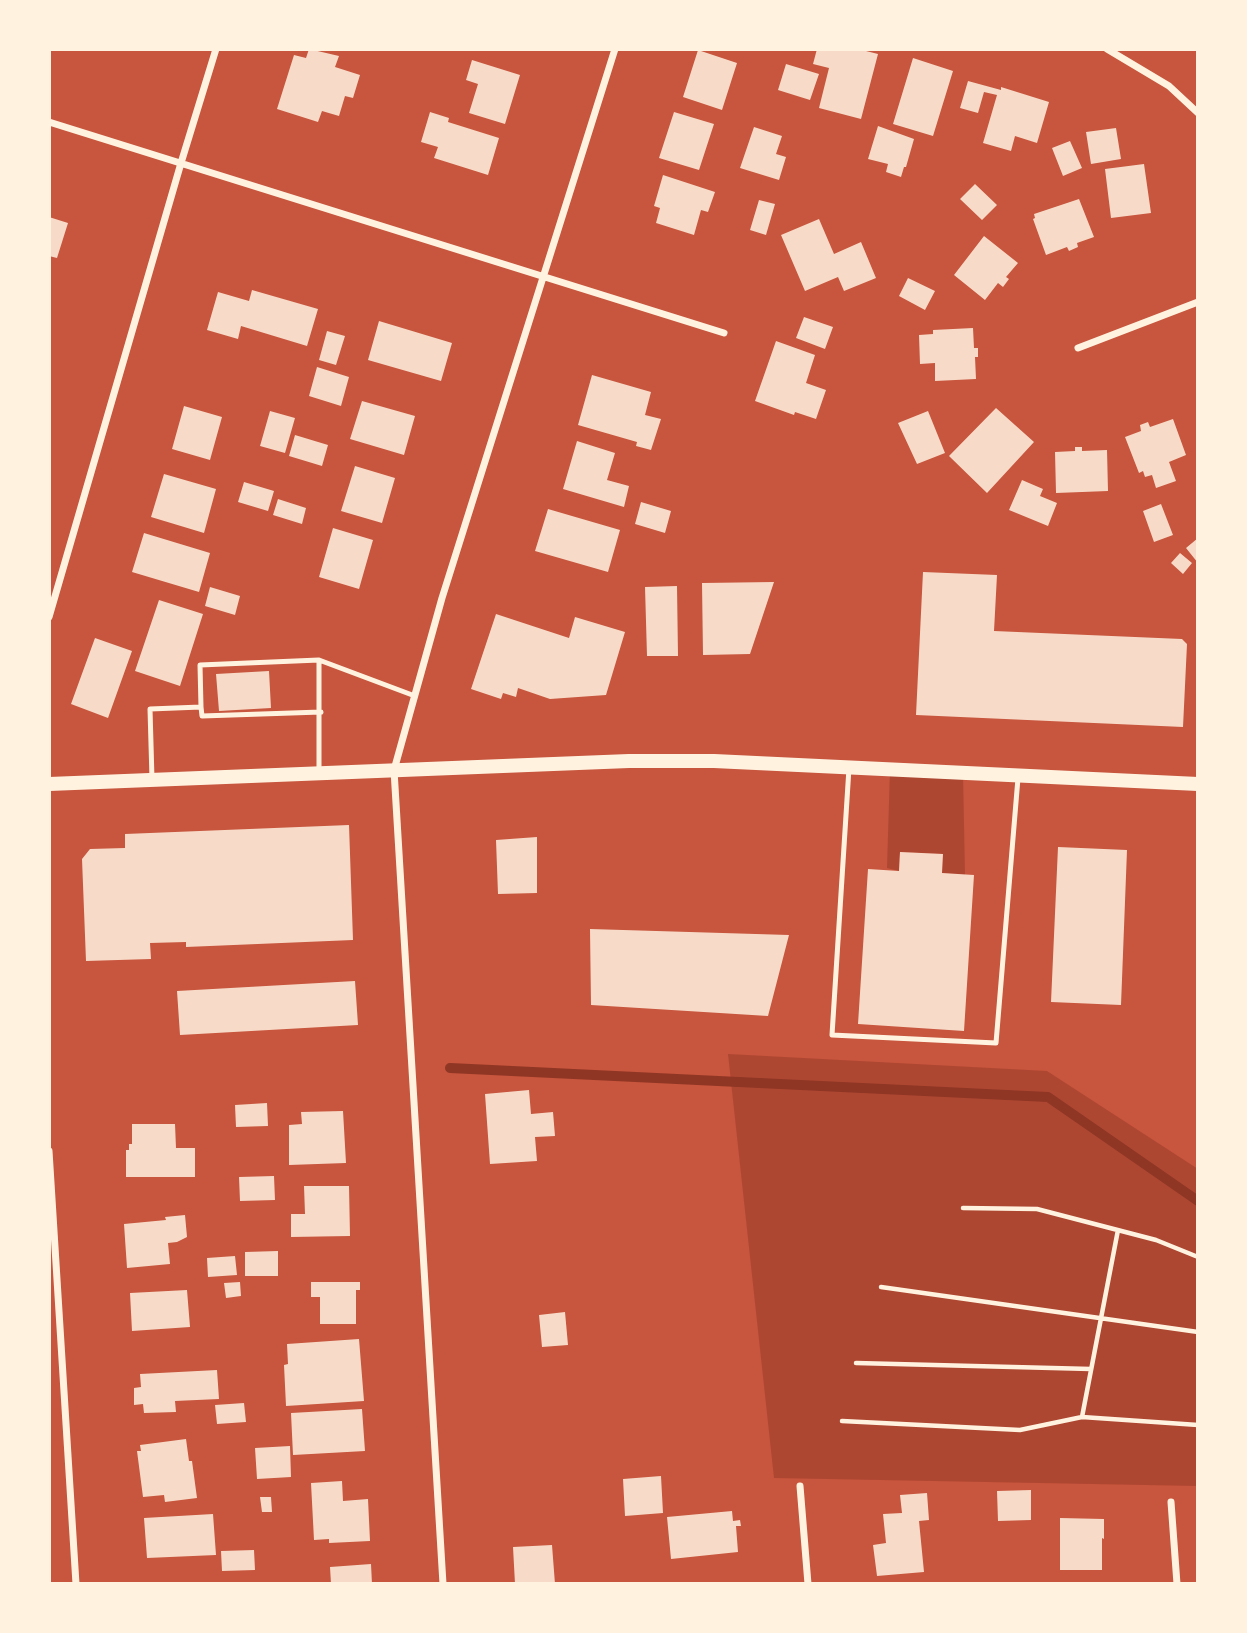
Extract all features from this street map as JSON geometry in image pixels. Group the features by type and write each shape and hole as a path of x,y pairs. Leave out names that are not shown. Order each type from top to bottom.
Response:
{"main road":[{"path":"49,784 629,761 737,761 1198,784"}],"street":[{"path":"49,617 216,49"},
{"path":"443,1584 394,770 442,598 615,49"},
{"path":"1107,49 1169,86 1198,113"},
{"path":"49,122 724,333"},
{"path":"1078,348 1198,302"},
{"path":"49,1151 76,1584"},
{"path":"800,1486 808,1584"},
{"path":"1171,1502 1177,1584"}],"lane":[{"path":"321,712 202,716 200,664 319,660 415,696"},
{"path":"319,660 319,773"},
{"path":"152,780 150,709 201,707"},
{"path":"849,767 832,1035 996,1043 1018,775"}],"path":[{"path":"963,1208 1037,1209 1156,1240 1198,1257"},
{"path":"1082,1417 1118,1230"},
{"path":"881,1287 1198,1332"},
{"path":"856,1363 1091,1370"},
{"path":"842,1421 1020,1430 1082,1417 1198,1425"}],"shaded area":[{"path":"890,769 963,773 965,875 942,873 942,854 900,852 899,871 887,868"},
{"path":"728,1054 1047,1071 1198,1169 1198,1486 774,1478"}],"building":[{"path":"309,49 339,56 335,67 360,75 353,98 345,96 339,116 322,111 318,122 277,109 294,55 306,58"},
{"path":"817,49 858,49 878,54 861,119 819,108 829,68 813,64"},
{"path":"698,50 737,63 722,110 683,97"},
{"path":"913,58 953,71 933,136 893,124"},
{"path":"472,60 520,75 505,124 469,113 478,84 466,80"},
{"path":"786,64 819,74 810,100 778,90"},
{"path":"968,81 1001,90 1001,87 1049,102 1037,143 1015,136 1011,151 983,143 997,95 984,92 978,113 960,108"},
{"path":"430,112 449,118 448,122 499,138 488,175 434,158 438,147 421,142"},
{"path":"674,112 714,124 699,170 659,158"},
{"path":"878,126 914,139 901,177 886,172 888,164 868,159"},
{"path":"754,127 782,136 776,154 786,157 779,180 740,168"},
{"path":"1116,128 1121,159 1091,164 1086,132"},
{"path":"1070,141 1082,168 1063,176 1052,148"},
{"path":"1144,164 1151,213 1111,218 1105,169"},
{"path":"663,175 715,192 708,212 701,210 694,235 656,223 660,208 654,206"},
{"path":"975,184 997,205 982,220 960,199"},
{"path":"1079,199 1094,237 1077,243 1078,247 1069,251 1067,247 1046,255 1033,219 1034,214"},
{"path":"759,200 775,204 766,235 750,230"},
{"path":"49,217 68,223 57,258 49,256"},
{"path":"819,219 834,254 861,242 876,278 844,291 838,277 805,291 781,235"},
{"path":"984,236 1018,263 1006,277 1009,279 1003,287 998,283 985,300 954,275"},
{"path":"908,278 935,291 925,310 899,296"},
{"path":"252,290 318,309 307,346 241,326 238,339 207,330 218,292 249,301"},
{"path":"804,317 833,327 825,349 796,338"},
{"path":"379,321 452,343 441,381 368,360"},
{"path":"973,328 974,348 978,348 978,357 975,357 976,379 935,381 935,363 920,364 919,335 933,334 933,330"},
{"path":"327,331 345,336 336,365 319,360"},
{"path":"776,341 815,355 806,383 826,390 816,419 795,412 794,415 755,401"},
{"path":"317,367 349,377 341,406 309,396"},
{"path":"592,375 651,392 645,415 661,419 651,450 636,446 637,442 578,425"},
{"path":"362,401 415,416 404,455 350,439"},
{"path":"184,406 222,417 210,460 172,449"},
{"path":"996,408 1034,442 987,493 949,456"},
{"path":"270,411 295,418 285,453 260,446"},
{"path":"928,411 945,453 917,464 898,423"},
{"path":"1173,419 1186,455 1169,462 1176,481 1156,488 1152,475 1145,477 1143,471 1139,473 1125,437 1141,431 1140,425 1148,422 1150,427"},
{"path":"295,435 328,445 322,466 289,456"},
{"path":"577,441 615,453 607,480 629,486 624,507 563,489"},
{"path":"1075,447 1082,447 1082,451 1107,450 1108,491 1056,493 1055,452 1075,451"},
{"path":"355,466 395,478 382,523 341,511"},
{"path":"164,474 216,489 204,533 151,517"},
{"path":"1022,480 1043,489 1040,496 1057,503 1048,526 1009,510"},
{"path":"244,482 274,491 268,511 238,502"},
{"path":"278,499 306,508 302,524 273,515"},
{"path":"641,502 671,511 665,533 635,524"},
{"path":"1161,504 1173,535 1154,542 1143,511"},
{"path":"548,509 620,530 608,572 535,551"},
{"path":"333,528 373,540 359,589 319,577"},
{"path":"144,533 210,553 199,592 132,572"},
{"path":"1198,538 1198,563 1186,548"},
{"path":"1180,553 1192,563 1183,574 1171,563"},
{"path":"923,572 997,575 994,631 1182,639 1187,644 1183,727 916,715"},
{"path":"774,582 750,654 703,655 702,583"},
{"path":"677,586 678,656 647,656 645,587"},
{"path":"210,587 240,596 235,615 205,606"},
{"path":"159,600 203,614 180,686 135,671"},
{"path":"496,614 569,638 575,617 625,632 606,695 550,699 518,688 516,697 503,693 501,699 471,689"},
{"path":"95,638 132,651 108,718 71,704"},
{"path":"269,671 271,708 219,711 216,674"},
{"path":"349,825 353,940 186,947 186,942 150,943 151,959 86,961 82,859 90,849 125,848 125,834"},
{"path":"537,837 537,893 498,894 496,840"},
{"path":"1058,847 1127,850 1121,1005 1051,1002"},
{"path":"900,852 943,854 942,873 974,875 964,1031 858,1024 868,869 899,871"},
{"path":"590,929 789,935 768,1016 591,1005"},
{"path":"355,981 358,1025 180,1035 177,991"},
{"path":"529,1090 531,1114 553,1112 555,1136 535,1137 537,1161 490,1164 485,1094"},
{"path":"267,1103 268,1126 236,1127 235,1105"},
{"path":"343,1111 346,1163 289,1165 289,1125 302,1124 301,1112"},
{"path":"132,1124 175,1124 176,1148 195,1148 195,1177 126,1177 126,1150 129,1150 129,1144 132,1144"},
{"path":"274,1176 275,1200 240,1201 239,1177"},
{"path":"304,1186 349,1186 350,1236 291,1237 291,1214 305,1214"},
{"path":"185,1215 187,1237 168,1243 170,1264 127,1268 124,1224 166,1220 165,1217"},
{"path":"278,1251 278,1276 245,1276 245,1252"},
{"path":"235,1256 237,1275 208,1277 207,1258"},
{"path":"240,1282 241,1296 226,1298 224,1283"},
{"path":"311,1282 360,1282 360,1290 356,1290 356,1324 320,1324 320,1297 311,1297"},
{"path":"187,1290 190,1327 132,1331 130,1293"},
{"path":"565,1312 568,1345 542,1347 539,1315"},
{"path":"359,1339 364,1401 286,1406 284,1365 288,1364 287,1344"},
{"path":"217,1370 219,1399 175,1401 176,1412 144,1413 143,1404 134,1405 134,1388 141,1387 140,1374"},
{"path":"244,1403 246,1422 217,1424 215,1405"},
{"path":"362,1409 365,1451 293,1455 291,1413"},
{"path":"186,1439 197,1498 165,1502 164,1495 143,1497 137,1451 141,1451 140,1445"},
{"path":"290,1446 291,1477 257,1479 255,1448"},
{"path":"661,1476 663,1513 625,1516 623,1479"},
{"path":"342,1481 343,1501 368,1499 370,1541 329,1543 329,1539 314,1540 311,1483"},
{"path":"1031,1490 1031,1520 998,1521 997,1491"},
{"path":"927,1493 929,1520 919,1521 924,1572 877,1576 873,1545 886,1543 883,1514 902,1513 900,1495"},
{"path":"260,1497 271,1497 272,1512 262,1512"},
{"path":"732,1511 733,1521 740,1520 741,1526 736,1526 738,1552 671,1559 667,1517"},
{"path":"213,1514 216,1555 147,1558 144,1518"},
{"path":"1060,1518 1104,1519 1102,1570 1060,1570"},
{"path":"552,1545 555,1584 515,1584 513,1547"},
{"path":"254,1550 255,1570 222,1571 221,1551"},
{"path":"371,1564 372,1584 331,1584 330,1567"}],"waterway":[{"path":"450,1068 1048,1097 1198,1201"}]}
